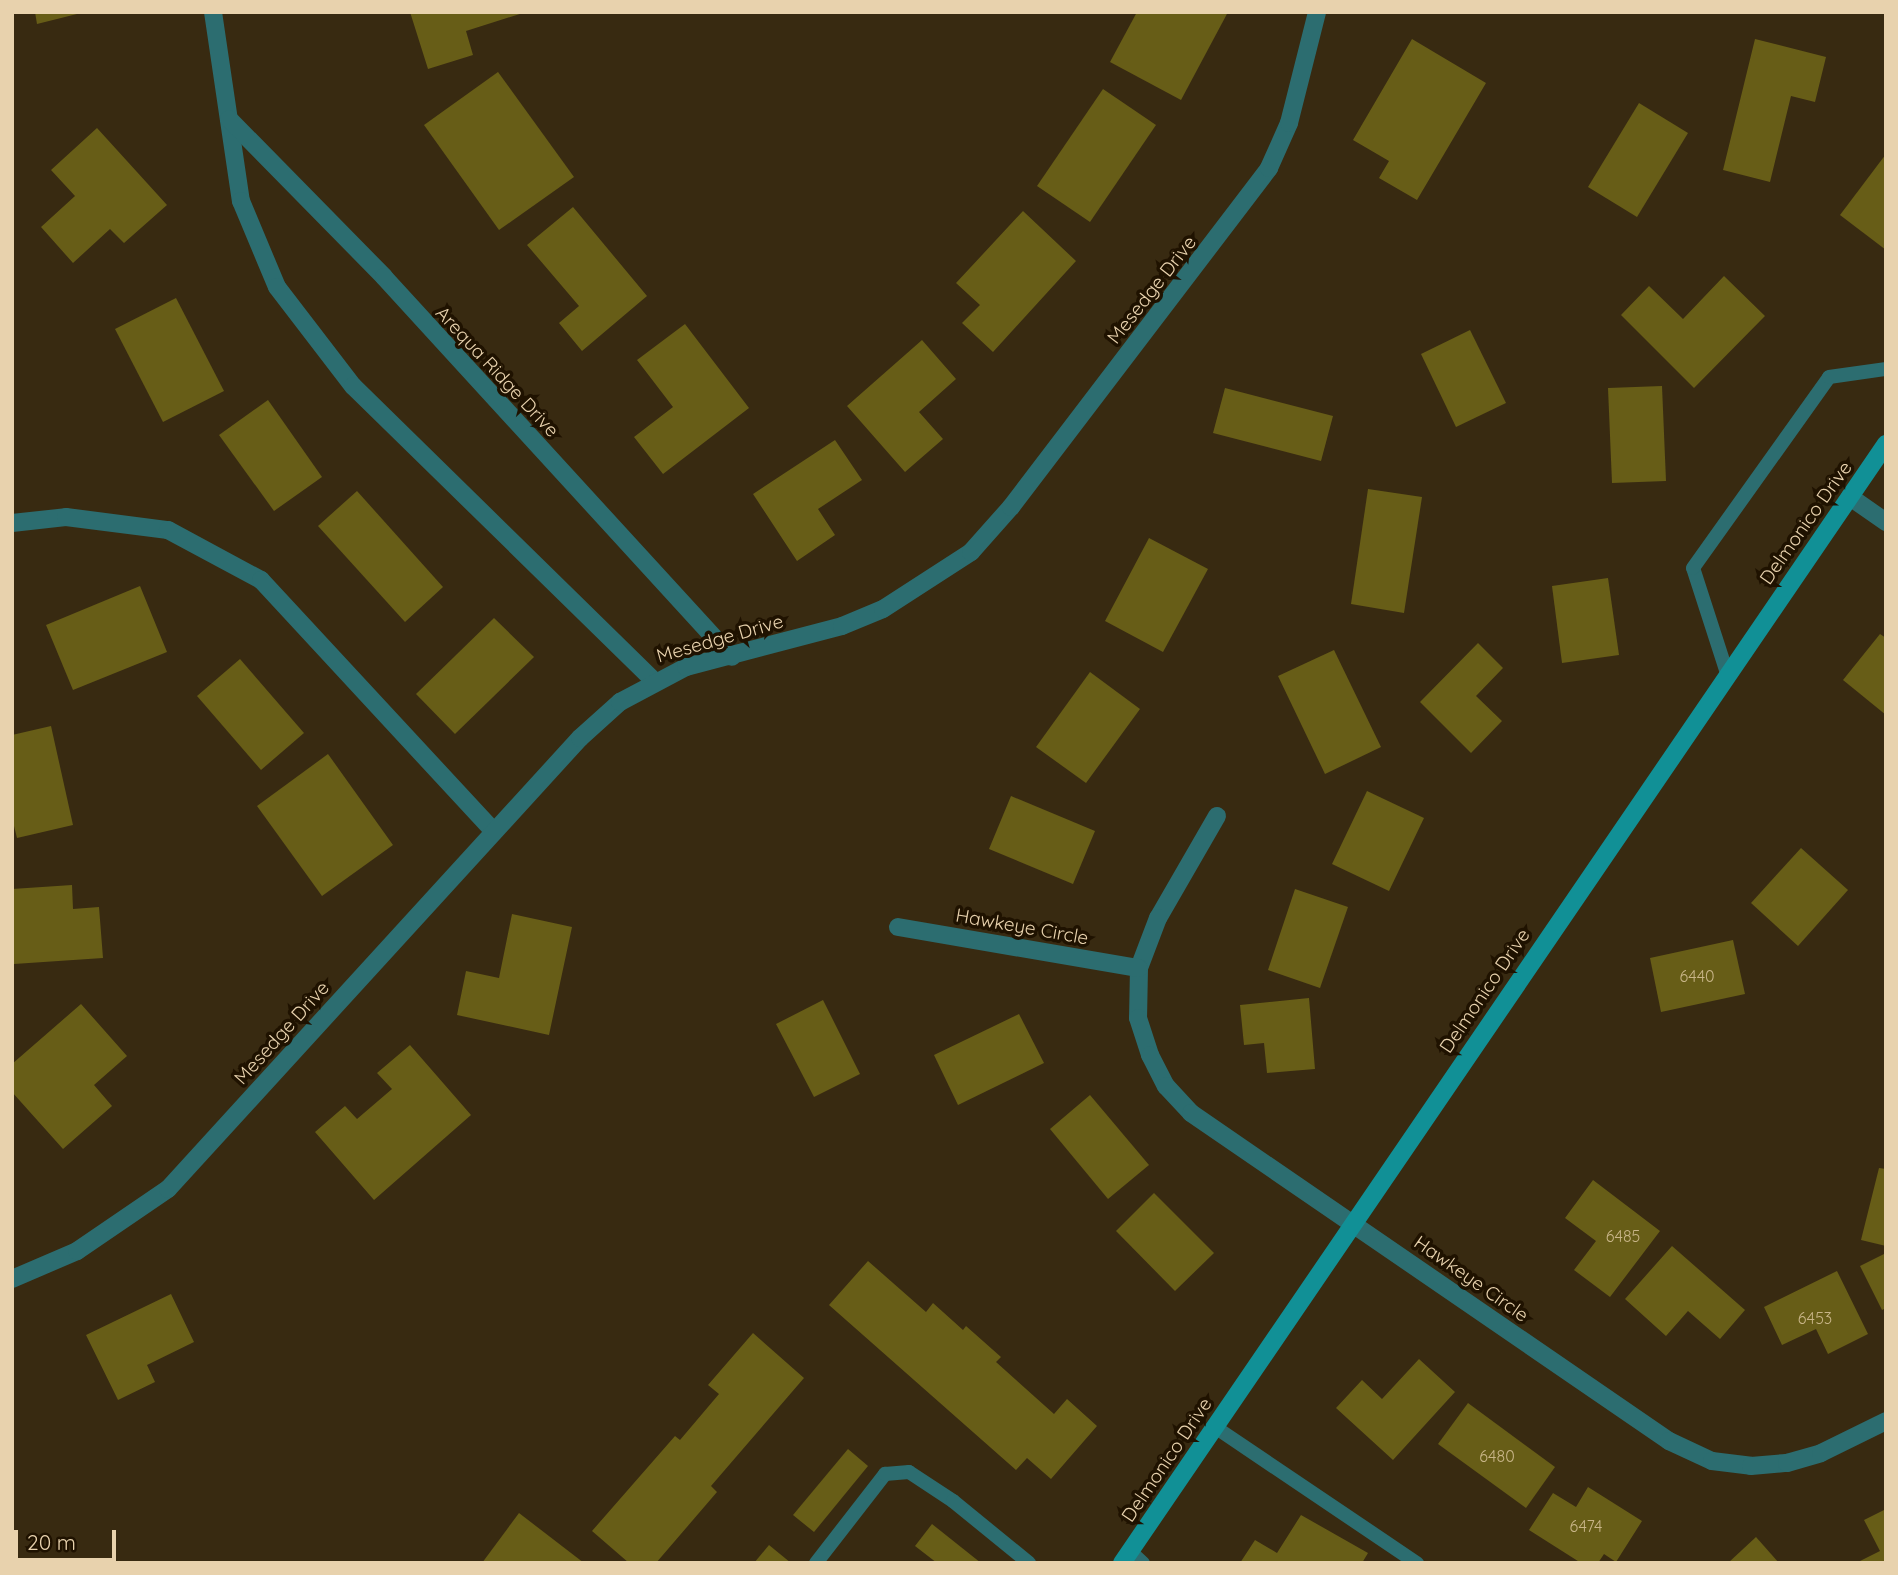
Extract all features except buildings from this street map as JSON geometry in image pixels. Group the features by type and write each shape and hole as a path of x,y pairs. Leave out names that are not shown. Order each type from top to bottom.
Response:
{"street":[{"path":"213,12 241,201 277,287 310,335 353,386 654,681"},
{"name":"Mesedge Drive","path":"12,1279 77,1251 168,1189 580,738 620,702 654,681 883,609 930,581 987,534 1269,168 1289,123 1317,12"},
{"name":"Arequa Ridge Drive","path":"229,119 375,267 732,657"},
{"name":"Delmonico Drive","path":"1132,1559 1216,1427 1353,1223 1886,444"},
{"path":"1850,497 1886,522"},
{"path":"12,523 66,517 168,530 261,580 494,832"},
{"name":"Hawkeye Circle","path":"1217,816 1158,918 1139,968 1138,1018 1166,1086 1191,1113 1669,1441 1712,1461 1751,1466 1787,1463 1821,1453 1886,1421"},
{"name":"Hawkeye Circle","path":"898,927 1139,968"}],"lane":[{"path":"1727,673 1693,568 1829,377 1886,369"},
{"path":"1216,1427 1417,1563"},
{"path":"816,1563 885,1475 909,1472 953,1501 1029,1563"}]}
